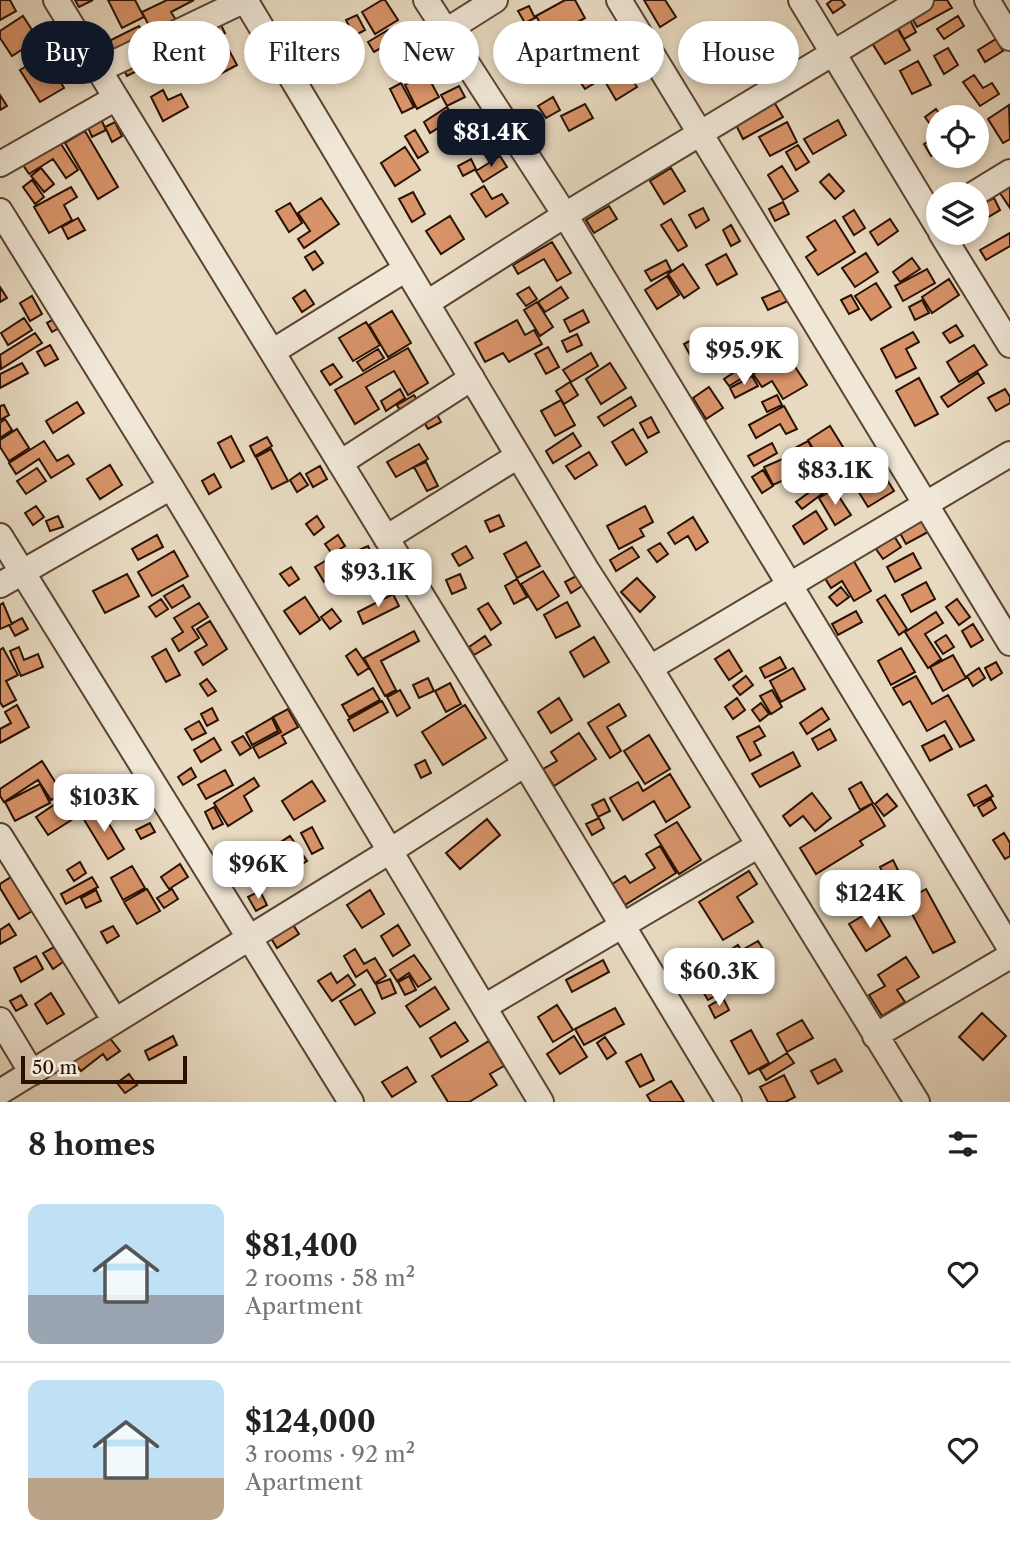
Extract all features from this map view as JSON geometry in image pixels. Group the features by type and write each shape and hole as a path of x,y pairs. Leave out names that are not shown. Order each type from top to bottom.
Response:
{"street":[{"path":"56,0 69,21"},
{"path":"114,63 245,0 586,569 650,668 917,1102"},
{"path":"426,0 440,21"},
{"path":"462,21 495,0"},
{"path":"619,0 1010,643"},
{"path":"801,0 926,205"},
{"path":"427,303 565,215 920,0"},
{"path":"987,0 1010,38"},
{"path":"479,82 565,215 1010,948"},
{"path":"108,84 729,1102"},
{"path":"0,164 116,98"},
{"path":"989,185 1010,172"},
{"path":"1,215 171,487 541,1102"},
{"path":"950,245 1010,345"},
{"path":"272,352 406,269"},
{"path":"340,463 472,378"},
{"path":"650,668 1010,454"},
{"path":"386,538 518,456"},
{"path":"0,585 171,487"},
{"path":"0,536 351,1102"},
{"path":"0,1092 390,851 525,764"},
{"path":"0,836 115,1021"},
{"path":"484,1007 759,845"},
{"path":"875,1036 1010,956"},
{"path":"0,1020 32,1073"}],"building":[{"path":"0,0 10,0 16,11 0,20"},
{"path":"75,0 93,0 79,7"},
{"path":"108,0 135,0 144,17 128,21 128,25 122,28"},
{"path":"167,0 194,0 171,12 176,20 174,21 146,21 142,12"},
{"path":"385,0 398,20 379,21 379,32 375,34 362,12"},
{"path":"565,0 575,0 585,18 580,21 539,21 536,16"},
{"path":"644,0 665,0 676,17 664,24 664,21 656,21"},
{"path":"832,0 841,0 845,5 833,13 827,4"},
{"path":"932,0 947,0 952,8 917,27 909,13"},
{"path":"529,6 535,18 524,21 518,11"},
{"path":"907,14 916,32 904,39 894,21"},
{"path":"357,15 360,21 346,21"},
{"path":"23,16 26,21 21,21 21,50 12,56 0,38 0,31"},
{"path":"958,16 964,26 944,39 937,29"},
{"path":"897,28 910,50 885,64 872,43"},
{"path":"128,32 127,76 114,51 114,38"},
{"path":"379,35 379,49 374,52 368,42"},
{"path":"996,39 1003,51 985,62 978,50"},
{"path":"948,48 958,65 944,74 934,56"},
{"path":"230,52 237,65 230,69"},
{"path":"918,61 931,85 912,94 900,71"},
{"path":"974,75 983,88 992,83 999,94 979,105 963,82"},
{"path":"29,84 62,84 64,88 40,102"},
{"path":"402,84 414,107 402,113 390,89"},
{"path":"432,84 439,97 417,109 405,85"},
{"path":"607,84 635,84 637,87 616,100"},
{"path":"459,86 465,97 447,106 441,95"},
{"path":"163,90 168,100 181,94 188,107 163,121 151,97"},
{"path":"0,95 7,106 0,110"},
{"path":"553,97 560,110 546,118 538,106"},
{"path":"774,102 783,117 743,139 735,123"},
{"path":"585,104 593,118 569,131 561,116"},
{"path":"1009,105 1010,139 1003,143 989,118"},
{"path":"447,107 454,118 430,133 424,122"},
{"path":"101,119 106,130 92,137 87,125"},
{"path":"838,120 846,135 813,154 804,139"},
{"path":"115,122 122,136 112,142 105,127"},
{"path":"787,122 797,142 770,156 759,137"},
{"path":"415,130 428,152 418,158 405,136"},
{"path":"85,131 118,187 98,199 65,143"},
{"path":"59,141 78,170 66,178 53,159 29,174 23,165"},
{"path":"798,145 809,162 796,170 786,152"},
{"path":"405,147 420,170 395,186 381,163"},
{"path":"500,156 507,167 483,182 476,171"},
{"path":"471,159 476,169 463,176 458,166"},
{"path":"782,166 798,191 783,200 768,175"},
{"path":"41,168 54,184 44,192 31,176"},
{"path":"671,168 685,191 664,204 650,181"},
{"path":"829,174 844,191 835,199 820,182"},
{"path":"32,180 44,197 35,204 23,187"},
{"path":"484,186 492,199 502,194 508,203 486,217 471,194"},
{"path":"1010,186 1010,208 1000,193"},
{"path":"71,187 77,197 64,205 72,220 49,233 34,207"},
{"path":"413,192 425,214 412,222 399,199"},
{"path":"321,198 339,224 304,248 298,239 310,231 298,213"},
{"path":"994,198 1000,210 989,217 989,200"},
{"path":"783,202 789,214 775,221 769,209"},
{"path":"290,203 302,223 289,232 276,211"},
{"path":"609,206 617,219 594,233 586,220"},
{"path":"703,208 709,220 696,228 689,215"},
{"path":"854,210 865,228 854,235 843,217"},
{"path":"450,216 464,239 441,254 426,231"},
{"path":"78,218 85,230 68,239 62,227"},
{"path":"671,219 687,246 678,251 661,225"},
{"path":"890,219 898,231 878,245 870,232"},
{"path":"835,220 855,252 818,275 806,257 816,250 807,237"},
{"path":"731,225 740,241 731,246 723,230"},
{"path":"1010,233 1010,246 986,260 980,250"},
{"path":"552,242 571,273 557,281 544,259 518,274 513,265"},
{"path":"315,251 323,263 313,270 305,257"},
{"path":"866,253 878,272 855,287 842,268"},
{"path":"726,254 737,274 717,285 706,265"},
{"path":"912,258 920,269 900,282 893,272"},
{"path":"666,260 671,270 651,281 645,271"},
{"path":"683,264 699,288 684,298 668,274"},
{"path":"927,269 935,283 903,301 895,286"},
{"path":"667,276 679,295 657,309 645,290"},
{"path":"949,279 959,295 932,313 922,297"},
{"path":"876,283 891,307 871,320 855,296"},
{"path":"0,287 7,298 0,302"},
{"path":"529,287 537,299 526,306 517,294"},
{"path":"561,287 568,298 545,312 538,302"},
{"path":"783,289 788,301 768,310 762,298"},
{"path":"305,290 314,304 302,312 293,298"},
{"path":"851,295 859,309 849,314 841,300"},
{"path":"32,296 42,314 30,321 20,303"},
{"path":"922,300 929,313 915,320 909,307"},
{"path":"537,302 553,327 540,336 524,310"},
{"path":"583,310 589,322 570,332 564,320"},
{"path":"392,311 411,343 388,357 369,325"},
{"path":"63,314 68,323 52,332 47,323"},
{"path":"24,318 32,330 8,345 1,333"},
{"path":"517,320 525,335 534,330 542,344 509,362 503,353 485,362 475,343"},
{"path":"366,322 380,345 353,361 339,338"},
{"path":"956,325 963,336 950,343 943,333"},
{"path":"780,330 790,347 753,369 743,352"},
{"path":"913,332 919,342 906,349 916,368 896,378 881,349"},
{"path":"35,333 42,343 1,369 0,355"},
{"path":"577,334 582,345 567,352 562,341"},
{"path":"728,337 736,350 722,358 715,345"},
{"path":"695,338 701,349 690,355 684,344"},
{"path":"50,345 58,359 45,366 37,352"},
{"path":"974,345 987,365 959,382 947,362"},
{"path":"548,347 559,367 546,374 535,354"},
{"path":"408,348 428,383 408,395 394,371 366,387 379,409 355,424 335,390"},
{"path":"378,349 384,358 363,371 357,362"},
{"path":"591,353 598,366 571,382 563,370"},
{"path":"786,353 807,385 783,399 772,381 762,387 753,374"},
{"path":"22,363 28,373 0,388 0,374"},
{"path":"610,363 626,388 601,404 586,379"},
{"path":"333,364 342,377 330,385 321,371"},
{"path":"744,366 749,374 729,386 724,379"},
{"path":"978,373 984,383 948,407 941,397"},
{"path":"752,376 758,386 735,398 730,388"},
{"path":"919,378 938,414 915,426 896,391"},
{"path":"570,382 578,395 564,404 556,391"},
{"path":"709,387 723,408 706,419 693,398"},
{"path":"400,389 405,398 386,411 381,401"},
{"path":"1005,389 1010,403 996,411 988,398"},
{"path":"414,395 421,407 404,418 397,405"},
{"path":"777,395 782,405 767,412 762,402"},
{"path":"631,397 636,406 604,426 598,417"},
{"path":"561,400 575,425 555,436 541,411"},
{"path":"77,402 84,413 53,433 46,421"},
{"path":"4,405 9,415 0,420 0,406"},
{"path":"784,406 797,429 786,434 780,424 756,438 749,425"},
{"path":"434,409 441,422 428,429 421,417"},
{"path":"651,417 659,432 648,438 640,423"},
{"path":"5,419 12,430 0,438 0,423"},
{"path":"830,426 848,455 839,461 833,451 819,459 808,440"},
{"path":"17,429 29,448 9,461 0,447 0,440"},
{"path":"633,429 647,452 626,465 612,442"},
{"path":"573,433 581,446 553,463 546,451"},
{"path":"231,436 244,461 231,468 218,443"},
{"path":"267,437 272,446 255,456 250,446"},
{"path":"44,441 57,461 68,455 74,464 51,478 39,459 16,474 9,463"},
{"path":"808,441 828,478 813,486 793,449"},
{"path":"772,443 777,453 754,466 748,456"},
{"path":"419,444 428,459 396,477 387,462"},
{"path":"271,449 288,481 272,489 256,457"},
{"path":"589,452 597,465 575,479 566,466"},
{"path":"787,457 795,475 773,485 764,467"},
{"path":"426,462 438,486 427,491 414,467"},
{"path":"876,462 894,491 868,507 850,478"},
{"path":"110,465 122,485 100,499 87,479"},
{"path":"320,466 327,479 313,487 306,474"},
{"path":"37,468 46,481 26,494 17,481"},
{"path":"763,470 773,486 762,493 752,477"},
{"path":"300,473 308,485 297,492 290,480"},
{"path":"214,474 221,487 209,494 202,481"},
{"path":"826,480 831,487 802,509 796,502"},
{"path":"834,489 851,515 835,525 819,498"},
{"path":"36,506 44,517 33,525 25,513"},
{"path":"645,506 653,522 640,529 644,536 619,549 607,526"},
{"path":"816,511 827,529 804,544 793,526"},
{"path":"918,514 928,532 906,544 896,526"},
{"path":"499,515 504,526 490,532 485,521"},
{"path":"58,516 63,527 50,531 46,521"},
{"path":"317,516 324,527 314,535 306,524"},
{"path":"693,517 708,542 696,550 688,536 675,544 668,533"},
{"path":"157,535 163,547 138,560 132,549"},
{"path":"338,535 345,546 332,554 325,544"},
{"path":"894,536 901,547 883,559 876,549"},
{"path":"526,542 540,566 517,578 504,554"},
{"path":"660,543 668,554 657,562 648,550"},
{"path":"368,546 373,557 358,564 352,553"},
{"path":"466,546 473,558 459,566 452,554"},
{"path":"632,547 639,557 616,571 610,560"},
{"path":"174,551 188,576 152,596 138,572"},
{"path":"913,553 921,568 895,582 887,567"},
{"path":"337,554 346,569 324,582 315,567"},
{"path":"852,558 871,591 854,601 842,581 831,588 823,575"},
{"path":"291,567 299,579 289,586 280,574"},
{"path":"543,571 559,596 537,610 521,584"},
{"path":"127,574 139,596 105,613 93,591"},
{"path":"460,574 466,588 452,594 446,580"},
{"path":"576,576 582,586 571,593 565,582"},
{"path":"637,578 655,597 640,612 621,592"},
{"path":"517,579 527,597 514,604 505,586"},
{"path":"926,582 935,599 911,612 902,595"},
{"path":"183,585 190,597 172,608 164,596"},
{"path":"841,587 849,597 837,606 829,597"},
{"path":"393,594 399,606 363,624 358,612"},
{"path":"885,595 907,629 899,635 877,600"},
{"path":"305,597 320,620 300,634 284,611"},
{"path":"161,599 168,609 156,617 149,607"},
{"path":"957,599 970,617 959,625 946,607"},
{"path":"567,602 580,626 556,638 544,615"},
{"path":"3,603 12,624 0,629 0,605"},
{"path":"199,603 208,617 192,627 199,638 179,651 172,639 183,632 174,618"},
{"path":"488,603 501,623 491,630 478,609"},
{"path":"332,609 341,621 330,629 321,617"},
{"path":"856,611 862,622 838,635 832,624"},
{"path":"936,612 943,623 925,634 941,659 928,668 905,632"},
{"path":"22,618 28,629 15,636 9,625"},
{"path":"210,621 227,649 203,665 195,652 207,645 197,629"},
{"path":"973,624 983,640 971,647 962,631"},
{"path":"414,631 419,641 381,661 396,690 385,696 364,658"},
{"path":"946,635 954,647 943,654 935,642"},
{"path":"485,636 491,645 474,655 469,647"},
{"path":"594,637 609,662 584,677 570,652"},
{"path":"19,647 24,660 38,654 43,667 21,676 10,651"},
{"path":"3,648 18,675 6,681 16,700 3,707 0,702 0,650"},
{"path":"901,648 915,672 891,685 878,661"},
{"path":"166,649 180,675 166,682 152,657"},
{"path":"356,649 369,668 358,675 346,656"},
{"path":"729,650 742,671 729,680 715,659"},
{"path":"953,655 966,678 943,691 930,667"},
{"path":"780,657 786,668 765,678 760,668"},
{"path":"996,662 1002,673 991,680 985,668"},
{"path":"793,668 805,689 781,702 770,681"},
{"path":"979,668 985,678 973,686 967,676"},
{"path":"746,676 753,685 740,695 733,686"},
{"path":"916,676 932,704 948,695 974,740 960,747 945,721 927,731 910,701 903,705 893,688"},
{"path":"428,678 434,691 419,698 413,685"},
{"path":"207,679 216,691 208,696 200,684"},
{"path":"450,683 461,704 446,712 435,691"},
{"path":"373,688 380,700 349,717 342,705"},
{"path":"400,690 410,708 397,716 387,697"},
{"path":"772,690 782,707 771,714 760,696"},
{"path":"559,698 572,720 551,733 538,712"},
{"path":"737,698 745,710 733,719 725,707"},
{"path":"382,701 388,712 354,731 348,720"},
{"path":"761,703 769,714 760,721 752,710"},
{"path":"619,704 626,716 607,727 621,751 610,758 588,723"},
{"path":"17,705 29,727 0,743 0,729 11,723 5,712"},
{"path":"465,705 486,738 443,765 422,732"},
{"path":"212,708 218,720 207,726 201,714"},
{"path":"822,708 829,719 807,734 800,723"},
{"path":"288,709 298,727 282,736 286,743 259,758 253,747 281,732 273,717"},
{"path":"272,718 278,731 252,745 246,733"},
{"path":"199,721 206,733 192,740 185,729"},
{"path":"759,726 765,736 754,742 761,755 750,761 737,737"},
{"path":"830,729 836,740 818,750 812,739"},
{"path":"579,733 596,759 554,786 543,769 557,761 551,752"},
{"path":"649,735 670,769 645,784 624,751"},
{"path":"944,735 952,749 930,761 922,746"},
{"path":"243,736 251,748 240,755 232,742"},
{"path":"214,738 221,750 201,762 194,750"},
{"path":"793,752 800,766 760,787 752,774"},
{"path":"425,760 431,773 421,778 415,765"},
{"path":"42,761 62,793 51,800 38,780 4,802 0,789"},
{"path":"191,768 196,777 183,785 178,777"},
{"path":"225,770 233,785 206,799 198,785"},
{"path":"670,774 690,807 666,822 654,801 623,820 610,798 638,782 643,791"},
{"path":"254,778 259,786 244,796 252,811 228,826 214,803"},
{"path":"312,781 325,801 294,820 282,801"},
{"path":"861,782 873,803 860,810 849,789"},
{"path":"40,784 50,803 15,821 5,802"},
{"path":"986,785 993,796 974,806 968,795"},
{"path":"812,793 831,818 815,831 803,816 790,826 783,816"},
{"path":"887,794 897,806 884,816 875,804"},
{"path":"604,799 610,811 598,817 592,805"},
{"path":"991,799 996,808 983,816 978,807"},
{"path":"61,800 73,819 48,835 36,817"},
{"path":"872,804 885,826 860,841 863,845 816,874 800,848"},
{"path":"214,807 223,824 213,829 205,812"},
{"path":"100,809 124,849 108,859 83,818"},
{"path":"599,818 604,828 592,835 586,824"},
{"path":"487,819 500,835 460,869 446,853"},
{"path":"677,822 701,860 679,874 655,835"},
{"path":"150,823 155,832 141,839 136,830"},
{"path":"312,827 323,848 312,854 301,833"},
{"path":"1004,833 1010,843 1010,856 1005,859 993,840"},
{"path":"290,836 307,861 268,886 252,861"},
{"path":"660,846 676,873 625,905 612,884 625,876 630,883 655,868 646,854"},
{"path":"893,860 898,870 885,877 880,867"},
{"path":"80,862 86,873 74,881 67,870"},
{"path":"180,864 188,877 169,889 161,877"},
{"path":"132,866 145,888 123,900 111,878"},
{"path":"749,871 757,884 737,897 753,922 723,940 699,902"},
{"path":"852,876 861,891 840,904 831,889"},
{"path":"11,877 32,911 19,919 0,888 0,884"},
{"path":"92,877 98,887 66,904 61,894"},
{"path":"871,882 882,900 872,906 862,888"},
{"path":"908,884 914,894 900,902 894,892"},
{"path":"147,889 160,911 137,924 124,902"},
{"path":"172,889 178,899 164,908 157,898"},
{"path":"926,889 955,942 933,953 905,901"},
{"path":"96,890 101,901 86,908 81,898"},
{"path":"370,890 384,914 362,928 347,905"},
{"path":"260,891 267,905 256,911 248,897"},
{"path":"874,909 890,936 866,951 849,924"},
{"path":"290,920 299,934 277,948 269,935"},
{"path":"9,924 16,935 0,944 0,930"},
{"path":"398,925 410,945 393,956 381,936"},
{"path":"113,926 119,936 107,943 101,932"},
{"path":"758,941 771,962 756,972 742,950"},
{"path":"738,945 747,960 735,968 725,953"},
{"path":"54,947 63,962 53,969 43,953"},
{"path":"355,949 364,964 375,958 386,976 375,983 367,970 356,977 344,956"},
{"path":"414,955 431,979 418,987 409,973 397,981 390,970"},
{"path":"36,956 43,969 21,982 14,968"},
{"path":"706,956 727,989 708,1000 688,967"},
{"path":"906,957 919,977 897,990 905,1002 882,1016 869,995 885,986 878,975"},
{"path":"603,960 609,972 572,992 566,980"},
{"path":"754,972 763,985 751,992 743,979"},
{"path":"331,973 337,983 348,975 355,985 332,1001 318,981"},
{"path":"409,976 416,990 405,995 398,982"},
{"path":"390,979 396,993 382,999 376,984"},
{"path":"435,987 449,1009 420,1027 406,1006"},
{"path":"361,989 375,1013 355,1025 340,1001"},
{"path":"51,993 64,1014 47,1024 35,1004"},
{"path":"21,995 27,1005 16,1011 10,1001"},
{"path":"723,998 729,1010 715,1018 709,1006"},
{"path":"557,1005 573,1030 553,1042 538,1017"},
{"path":"615,1008 624,1024 584,1045 575,1029"},
{"path":"982,1013 1006,1036 983,1060 959,1037"},
{"path":"802,1020 813,1038 787,1052 777,1034"},
{"path":"455,1022 468,1041 441,1057 430,1038"},
{"path":"751,1030 769,1063 749,1074 731,1041"},
{"path":"105,1032 120,1051 107,1060 103,1054 81,1071 71,1058"},
{"path":"173,1036 177,1045 149,1060 145,1051"},
{"path":"574,1036 587,1057 560,1074 547,1054"},
{"path":"605,1037 616,1053 607,1059 597,1043"},
{"path":"489,1041 504,1066 490,1074 497,1085 469,1102 448,1102 432,1076"},
{"path":"787,1053 794,1063 766,1080 760,1070"},
{"path":"641,1054 654,1080 640,1087 626,1062"},
{"path":"835,1059 842,1071 818,1084 811,1071"},
{"path":"407,1067 416,1082 392,1097 382,1082"},
{"path":"129,1074 137,1085 125,1093 117,1083"},
{"path":"784,1075 795,1097 785,1102 768,1102 760,1087"},
{"path":"671,1081 684,1102 651,1102 647,1095"}]}
